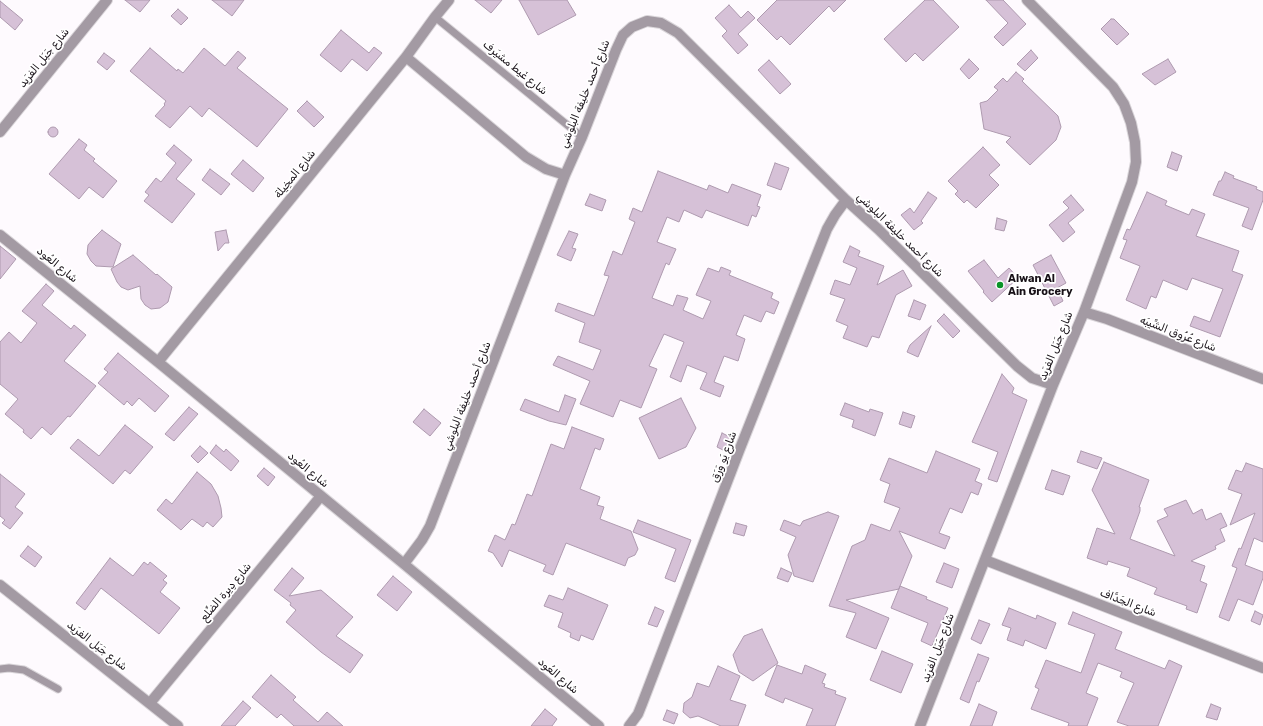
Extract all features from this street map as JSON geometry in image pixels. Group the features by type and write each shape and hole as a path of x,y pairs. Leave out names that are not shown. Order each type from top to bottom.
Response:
{"street":[{"name":"شارع جَبَل الفرَيد","path":"0,132 107,0"},
{"name":"شارع المخِيلة","path":"158,362 406,57 449,0"},
{"name":"شارع جَبَل الفرَيد","path":"920,726 1053,385 1084,312 1132,182 1136,162 1132,123 1124,104 1113,87 1027,0"},
{"name":"شارع أحمد خليفة البلوشي","path":"404,564 422,540 430,526 565,175 582,137 612,59 623,35 632,26 647,21 662,23 678,33 1016,366 1032,378 1053,385"},
{"path":"406,57 526,157 546,169 565,175"},
{"name":"شارع يَو وَرَق","path":"629,726 638,714 642,704 736,459 827,229 846,200"},
{"name":"شارع العُود","path":"0,235 322,496 598,726"},
{"name":"شارع عُرُوق الشِّيبَه","path":"1084,312 1107,319 1263,379"},
{"name":"شارع دِيرة الضِّلع","path":"150,703 322,496"},
{"name":"شارع الجَدَّاف","path":"985,560 1263,668"},
{"name":"شارع جَبَل الفرَيد","path":"1,588 178,726"}],"lane":[{"name":"شارع غَيط مشيَرف","path":"435,17 582,137"},
{"path":"0,669 8,668 24,670 58,689"}],"building":[{"path":"125,0 150,0 140,12"},
{"path":"212,0 244,0 232,16"},
{"path":"475,0 502,0 491,13"},
{"path":"519,0 567,0 576,15 538,35"},
{"path":"777,0 846,0 834,12 829,6 790,45 781,36 777,40 757,20"},
{"path":"925,0 933,0 959,27 923,61 915,53 906,62 884,39"},
{"path":"986,0 1003,0 1026,24 1003,46 994,37 1008,23"},
{"path":"0,1 23,20 15,30 0,17"},
{"path":"729,5 741,18 748,11 755,18 738,34 748,45 738,54 722,36 727,31 715,18"},
{"path":"178,9 188,18 181,25 171,16"},
{"path":"1111,19 1114,19 1129,34 1117,45 1101,29"},
{"path":"341,30 369,53 374,47 382,53 367,71 352,59 341,72 320,55"},
{"path":"150,48 177,71 178,69 183,73 204,48 225,66 238,51 246,58 237,68 288,109 257,147 209,108 202,117 190,106 170,128 155,116 165,105 164,104 166,101 130,71"},
{"path":"1031,50 1038,58 1025,71 1017,64"},
{"path":"104,53 115,61 107,70 97,62"},
{"path":"969,59 979,69 969,79 960,69"},
{"path":"1168,59 1176,72 1155,85 1142,74"},
{"path":"769,60 791,84 780,94 758,70"},
{"path":"1016,72 1024,79 1022,81 1058,116 1061,127 1056,140 1030,165 1006,142 1011,137 984,129 980,103 987,101 998,90 994,87 1003,78 1007,82"},
{"path":"307,101 324,117 314,127 297,111"},
{"path":"51,127 55,127 57,128 57,136 51,137 48,134 48,130"},
{"path":"79,139 87,145 84,150 95,159 93,161 117,181 103,198 89,187 79,199 49,174"},
{"path":"174,145 192,160 176,179 195,194 172,223 144,201 149,195 145,192 156,178 161,182 176,163 166,154"},
{"path":"983,147 1000,165 989,175 999,185 976,208 967,200 964,203 955,194 958,191 948,181"},
{"path":"1172,152 1182,156 1177,171 1167,167"},
{"path":"243,160 264,178 253,192 231,174"},
{"path":"775,163 789,168 781,190 767,185"},
{"path":"210,169 230,184 221,195 202,180"},
{"path":"658,171 707,190 709,185 728,193 732,184 761,195 757,206 760,207 756,217 752,215 748,226 706,210 702,218 684,210 679,222 667,217 657,242 676,249 669,265 666,263 652,298 673,306 677,295 688,298 683,310 703,319 711,301 696,295 708,268 719,272 721,267 731,271 729,275 773,293 771,298 779,302 774,314 766,311 761,322 744,315 736,335 745,339 738,361 724,356 714,382 724,386 720,397 700,389 707,373 687,365 681,382 670,377 684,342 664,334 649,366 657,369 641,408 620,400 613,417 580,404 590,381 553,365 558,356 593,370 601,350 579,342 585,323 555,311 558,303 594,316 609,276 604,275 613,251 622,255 635,222 629,219 633,208 642,212"},
{"path":"1225,172 1234,176 1233,178 1257,187 1256,189 1263,192 1263,200 1252,230 1242,226 1249,208 1213,195"},
{"path":"928,192 937,198 921,221 923,223 914,230 901,215 910,208 914,213"},
{"path":"1147,192 1167,201 1165,205 1189,215 1192,209 1205,214 1196,236 1239,251 1232,271 1243,275 1220,337 1190,326 1194,316 1210,322 1223,289 1192,278 1187,290 1163,280 1156,298 1151,296 1146,309 1126,300 1140,266 1120,258 1127,240 1123,239 1127,229 1130,230"},
{"path":"590,194 606,200 602,211 585,205"},
{"path":"1071,195 1084,210 1068,223 1075,232 1063,242 1049,225 1069,208 1063,202"},
{"path":"997,218 1007,221 1004,231 995,229"},
{"path":"102,230 121,244 113,267 96,266 87,254 88,245"},
{"path":"226,230 229,243 225,243 218,251 215,232"},
{"path":"569,231 578,234 572,248 576,249 571,261 557,255"},
{"path":"0,246 16,259 0,279"},
{"path":"850,246 860,251 858,256 884,266 877,285 903,270 912,286 896,295 879,338 872,336 867,347 843,338 848,326 836,321 845,299 830,294 835,280 850,285 857,268 843,262"},
{"path":"133,255 172,287 168,302 160,308 151,309 145,305 141,299 140,286 128,290 121,287 117,282 111,269"},
{"path":"1051,255 1066,283 1057,288 1063,301 1054,306 1033,265"},
{"path":"984,260 998,278 1009,268 1018,278 992,302 968,271"},
{"path":"46,284 54,291 42,305 71,329 74,325 86,335 64,361 96,386 70,417 68,416 51,435 42,427 31,439 23,432 24,430 5,414 18,399 0,384 0,342 9,332 21,343 37,323 22,311"},
{"path":"914,300 926,305 920,320 908,316"},
{"path":"944,314 960,331 953,338 937,321"},
{"path":"931,326 918,357 907,352 910,345"},
{"path":"118,353 169,396 155,412 139,398 132,406 127,401 124,405 98,383 108,372 104,369"},
{"path":"1002,374 1014,388 1012,393 1027,400 997,482 988,479 998,452 972,442"},
{"path":"565,395 576,399 566,425 549,421 520,410 525,399 559,412"},
{"path":"681,398 696,428 686,447 659,459 639,418"},
{"path":"845,403 869,412 870,409 883,413 875,436 852,427 854,420 840,415"},
{"path":"189,407 198,414 174,441 165,434"},
{"path":"424,409 441,423 430,436 413,422"},
{"path":"903,412 915,416 911,428 899,424"},
{"path":"125,425 153,447 130,474 125,470 113,484 70,448 78,439 99,456"},
{"path":"572,427 604,439 600,450 595,448 580,489 600,497 597,505 604,507 600,519 631,531 638,549 635,555 628,558 625,566 566,543 553,575 543,571 546,565 509,550 502,567 493,553 488,551 495,535 505,540 512,524 515,525 527,494 532,496 551,444 564,449"},
{"path":"722,433 732,438 727,452 717,447"},
{"path":"216,445 224,452 226,449 239,461 231,471 210,453"},
{"path":"200,446 208,453 198,463 191,456"},
{"path":"936,451 980,469 975,481 982,484 978,495 971,492 962,513 950,508 939,533 950,537 945,549 899,531 912,556 900,586 927,597 926,599 948,608 932,646 921,641 928,623 891,608 899,589 846,600 889,618 876,649 846,637 856,613 829,606 852,546 865,540 871,524 890,531 900,508 884,502 890,484 880,480 889,458 927,473"},
{"path":"1081,451 1102,458 1097,469 1077,462"},
{"path":"1104,462 1149,480 1139,507 1140,511 1130,539 1175,556 1157,521 1168,516 1164,509 1186,500 1193,514 1202,509 1206,520 1221,513 1227,526 1220,529 1225,541 1215,546 1216,549 1191,561 1205,566 1200,581 1207,584 1197,613 1186,609 1187,606 1154,594 1157,588 1127,576 1130,568 1108,561 1107,565 1087,558 1097,528 1115,534 1092,490"},
{"path":"1246,463 1263,469 1263,542 1254,538 1245,565 1263,572 1263,578 1253,605 1238,599 1229,621 1219,617 1237,568 1232,566 1239,548 1241,549 1255,513 1230,525 1242,494 1228,489 1236,470 1242,472"},
{"path":"264,468 275,477 268,486 257,476"},
{"path":"1052,470 1070,476 1063,495 1045,489"},
{"path":"197,472 211,484 218,496 222,517 213,527 207,522 203,527 192,519 181,530 157,510 166,499 172,504"},
{"path":"0,474 25,494 15,507 23,513 10,529 2,523 5,520 0,516"},
{"path":"828,512 839,516 813,582 794,576 788,555 796,537 780,530 784,520 800,526 803,521"},
{"path":"638,520 691,540 675,582 665,578 676,549 633,532"},
{"path":"736,523 747,526 744,536 733,533"},
{"path":"28,546 42,557 35,567 20,556"},
{"path":"110,558 133,576 144,562 148,565 150,562 167,576 163,580 167,583 160,592 180,608 159,634 101,588 85,610 76,603"},
{"path":"944,563 959,569 952,588 936,582"},
{"path":"292,568 304,578 289,596 321,590 353,617 336,636 363,655 350,673 321,652 286,622 296,610 290,605 291,603 274,590"},
{"path":"781,568 792,573 788,582 777,578"},
{"path":"393,576 412,592 397,611 377,595"},
{"path":"568,588 608,605 593,640 581,635 579,641 570,637 571,633 558,627 563,613 544,606 549,595 563,600"},
{"path":"655,607 664,611 657,627 648,624"},
{"path":"1009,608 1036,619 1037,615 1056,623 1046,649 1025,640 1023,646 1007,640 1011,628 1002,625"},
{"path":"1255,611 1263,615 1260,625 1251,621"},
{"path":"1073,612 1122,632 1115,649 1165,669 1169,660 1182,666 1158,726 1129,726 1117,722 1134,683 1120,677 1122,672 1098,663 1086,693 1098,698 1087,726 1068,726 1069,723 1031,709 1039,689 1035,687 1046,660 1081,673 1095,634 1068,624"},
{"path":"979,620 990,624 981,644 971,639"},
{"path":"762,629 778,663 753,681 739,672 733,655 744,636"},
{"path":"882,651 913,664 901,693 870,680"},
{"path":"978,654 989,658 979,682 977,681 969,703 960,699"},
{"path":"777,665 802,674 805,665 826,674 822,683 825,684 824,687 836,691 835,694 846,698 835,726 806,726 813,709 785,698 783,703 765,695"},
{"path":"718,666 740,676 730,700 746,705 738,726 721,726 698,716 690,718 683,712 684,703 692,697 697,683 709,687"},
{"path":"271,675 296,697 293,700 318,722 327,712 343,726 294,726 281,714 277,718 252,697"},
{"path":"243,701 251,708 235,726 221,726"},
{"path":"979,704 997,712 992,726 970,726"},
{"path":"1211,704 1221,708 1217,720 1206,717"},
{"path":"545,709 557,719 552,726 531,726"},
{"path":"667,710 678,714 674,724 663,720"}],"place":[{"name":"Alwan Al Ain Grocery","path":"1000,285"}]}
